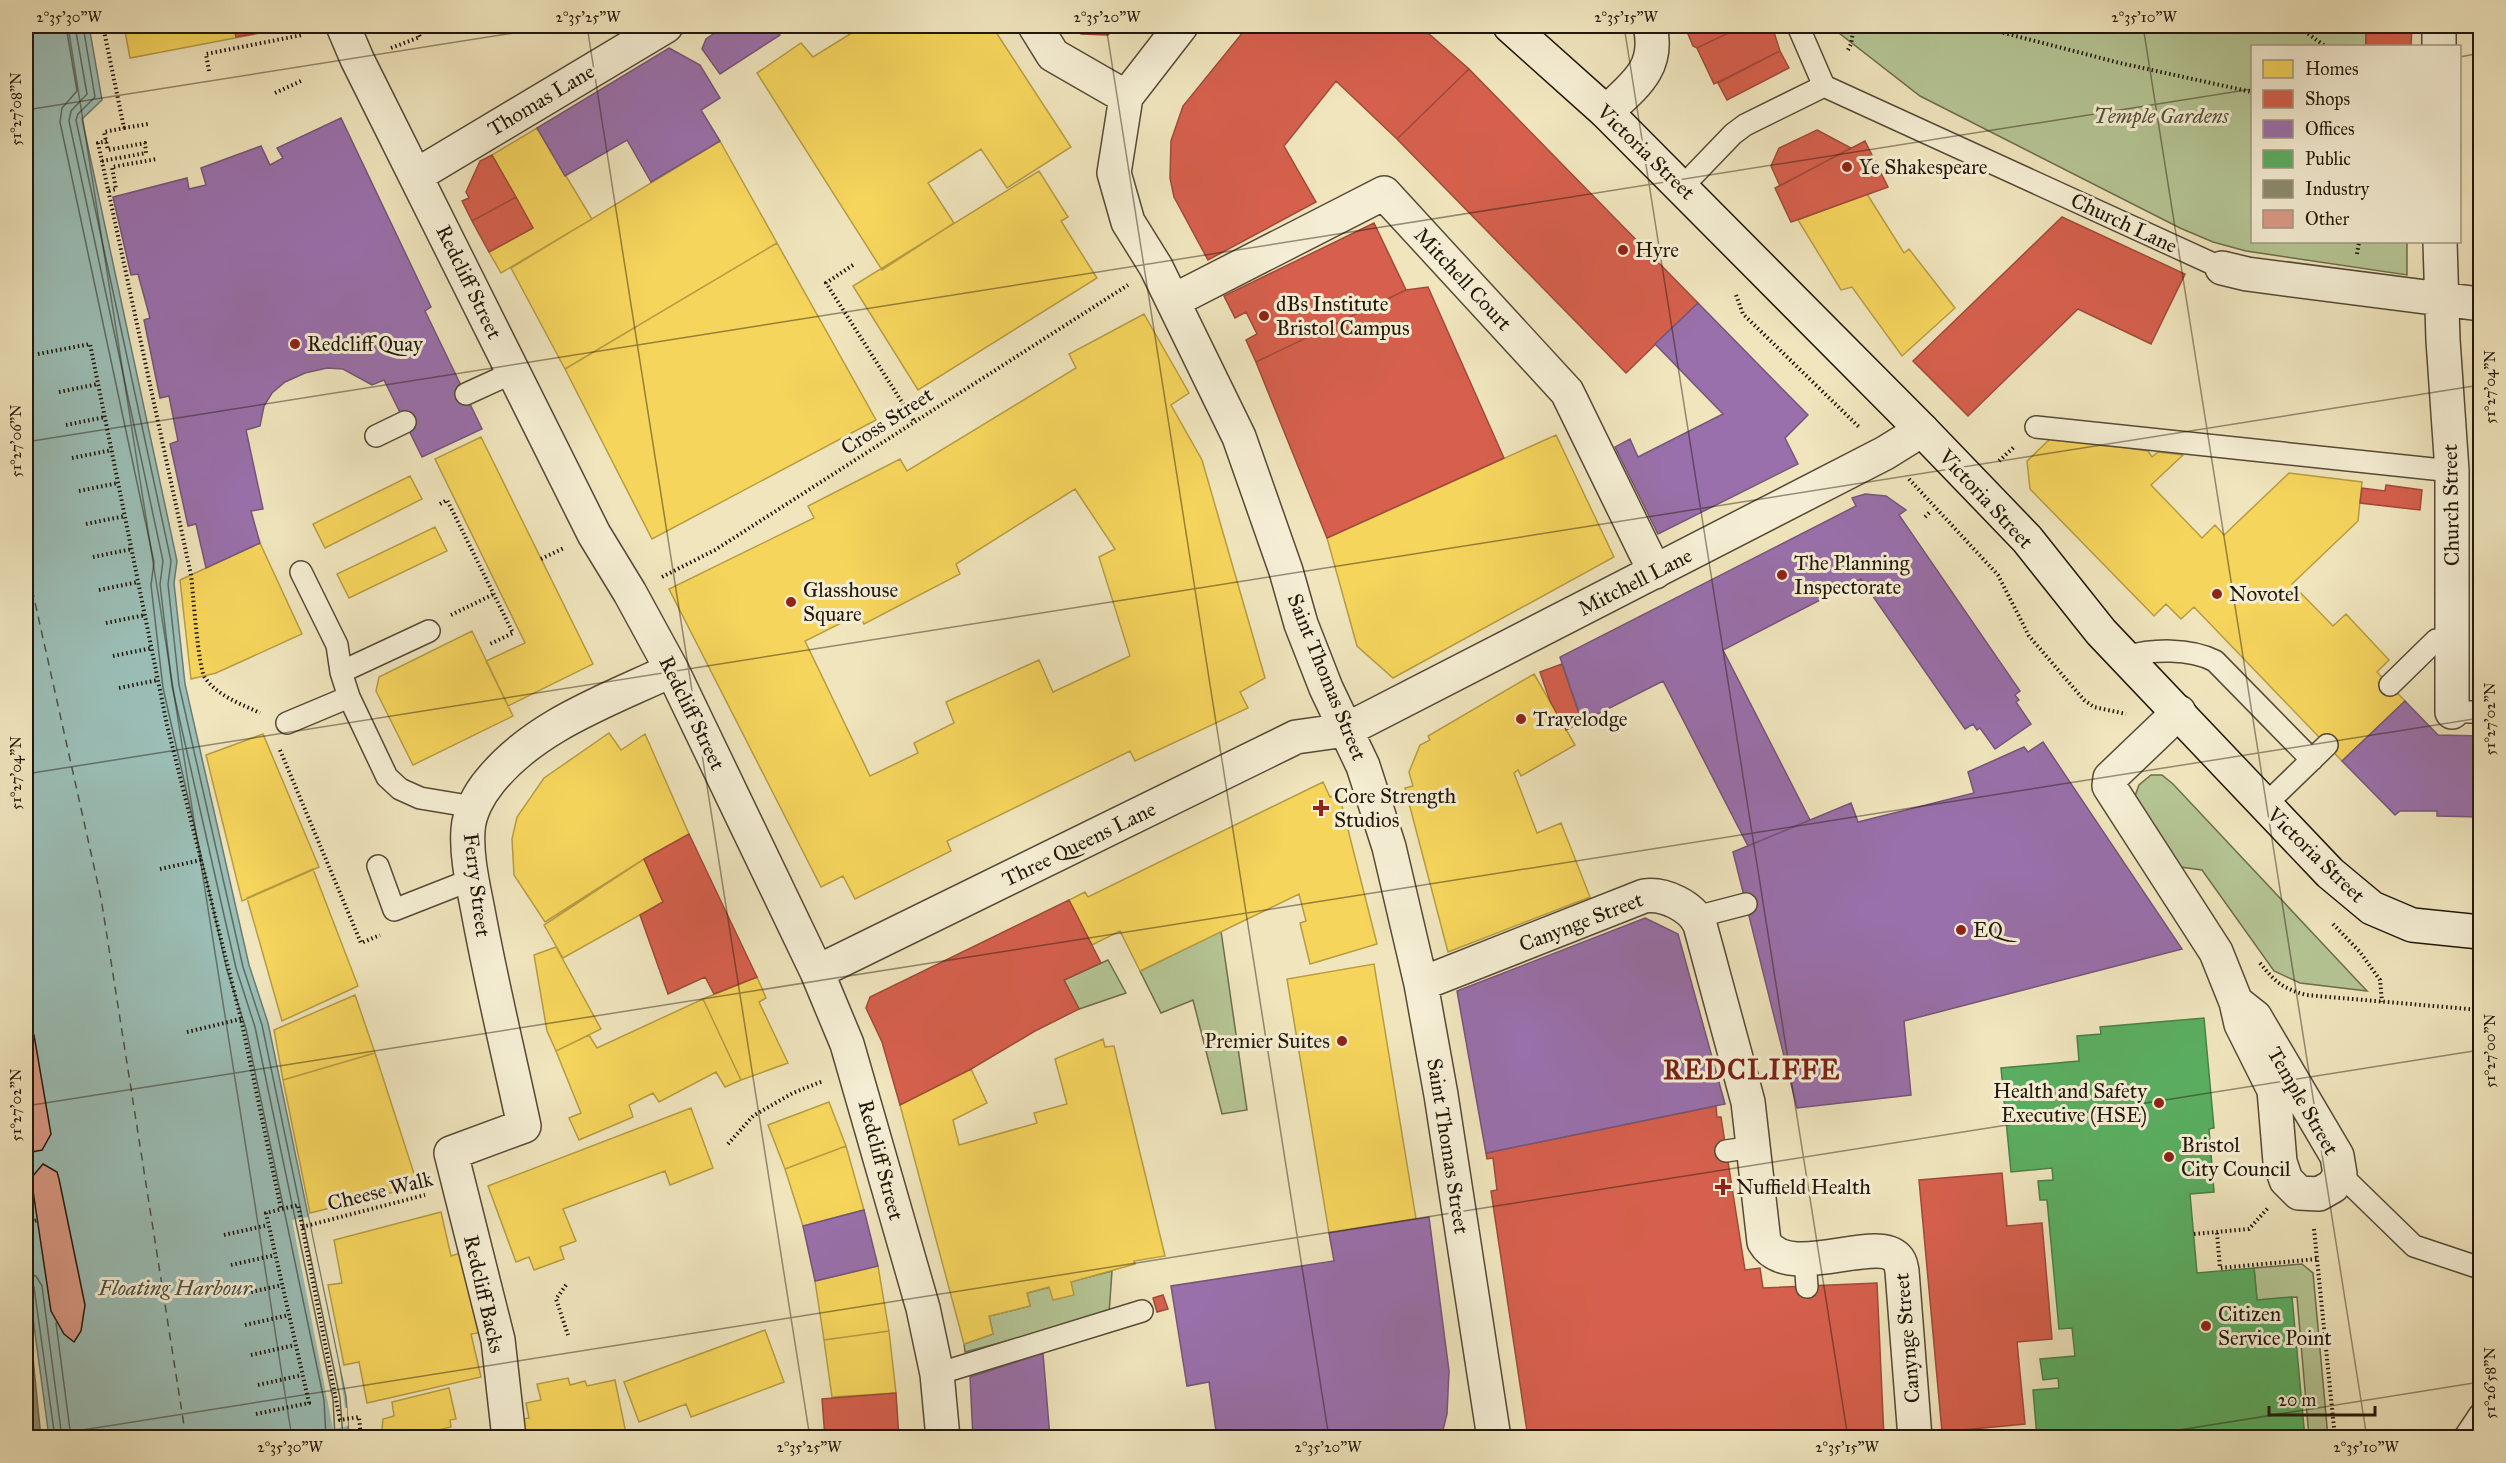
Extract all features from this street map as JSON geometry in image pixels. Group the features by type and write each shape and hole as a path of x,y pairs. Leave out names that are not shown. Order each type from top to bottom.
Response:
{"street":[{"name":"Redcliff Street","path":"343,26 357,59 594,534 630,593 672,670 817,972 856,1070 923,1308 937,1374 943,1437"},
{"name":"Thomas Lane","path":"417,176 666,26"},
{"path":"1035,26 1053,55 1126,97 1181,26"},
{"path":"1606,112 1639,80 1651,62 1654,44 1650,26"},
{"path":"2439,26 2439,45"},
{"name":"Victoria Street","path":"1495,28 1606,112 1682,187 2027,539 2101,632 2330,873 2372,909 2412,925 2479,931"},
{"name":"Saint Thomas Street","path":"1126,97 1114,173 1128,222 1156,267 1239,437 1286,571 1301,624 1363,766 1386,836 1421,984 1441,1095 1494,1437"},
{"name":"Mitchell Court","path":"1173,301 1384,193 1567,392 1655,572"},
{"name":"Church Street","path":"2440,243 2451,471 2452,640 2466,712"},
{"name":"Church Lane","path":"2222,268 2247,274 2481,304"},
{"name":"Mitchell Lane","path":"1346,730 1885,453 1922,430"},
{"name":"Ferry Street","path":"450,1143 524,1126 489,968 473,879 468,829 474,807 489,782 527,745 554,728 672,670"},
{"name":"Temple Street","path":"2179,712 2110,778 2109,786 2216,952 2236,1002 2241,1024 2274,1090 2280,1161 2286,1180 2299,1193 2319,1194 2333,1186 2340,1174 2337,1156 2255,1017 2236,1002"},
{"name":"Three Queens Lane","path":"817,972 1296,737 1346,730"},
{"name":"Canynge Street","path":"1421,984 1585,910 1654,895 1691,910 1696,917 1748,1102 1740,1149 1764,1242 1770,1252 1806,1273 1877,1252 1896,1256 1900,1261 1915,1437"},
{"name":"Redcliff Backs","path":"450,1143 458,1187 498,1340 509,1437"}],"lane":[{"path":"1682,187 1733,134 1745,125 1824,86 1798,26"},
{"name":"Church Lane","path":"1824,86 2222,268"},
{"path":"466,394 514,372"},
{"path":"376,436 405,423"},
{"path":"2036,427 2451,471"},
{"path":"301,572 337,645 341,672 349,697 387,777 400,789 420,798 474,807"},
{"path":"341,672 429,631"},
{"path":"2390,685 2436,640 2452,640"},
{"path":"2126,657 2147,652 2180,653 2196,654 2215,661 2312,760"},
{"path":"282,732 349,697"},
{"path":"2265,805 2327,745"},
{"path":"378,866 394,910 473,879"},
{"path":"1696,917 1746,904"},
{"path":"2340,1174 2414,1246 2481,1268"},
{"path":"937,1374 1142,1311"},
{"path":"2464,1437 2481,1414"}],"path":[{"path":"103,26 124,128"},
{"path":"395,47 420,37 415,26"},
{"path":"1459,26 1495,28"},
{"path":"1848,50 1854,26"},
{"path":"1977,26 2120,63 2251,92"},
{"path":"2296,26 2324,45"},
{"path":"209,71 206,54 302,35"},
{"path":"274,93 301,81"},
{"path":"102,161 146,153 145,143 108,150 104,132 148,124"},
{"path":"107,141 98,143 192,575 194,608 204,677 228,699 266,716"},
{"path":"109,191 116,189 112,167 157,159"},
{"path":"853,266 826,283 914,421"},
{"name":"Cross Street","path":"630,593 715,550 1156,267"},
{"path":"1733,286 1743,314 1885,453 1998,575 2029,636 2084,700 2094,707 2118,711 2133,717 2152,736"},
{"path":"38,354 90,344 158,680 241,1019 281,1209"},
{"path":"59,392 99,384"},
{"path":"66,425 105,417"},
{"path":"1991,469 2036,427"},
{"path":"72,458 112,450"},
{"path":"79,491 118,483"},
{"path":"440,504 447,500 513,633 490,644"},
{"path":"1925,516 1930,512"},
{"path":"86,524 125,516"},
{"path":"93,557 132,549"},
{"path":"488,583 494,580"},
{"path":"99,590 138,582"},
{"path":"446,617 494,594"},
{"path":"106,623 145,615"},
{"path":"113,656 152,648"},
{"path":"119,688 158,680"},
{"path":"282,732 361,943 382,934"},
{"path":"160,869 201,860"},
{"path":"2329,920 2360,952 2380,980 2382,1002"},
{"path":"2253,955 2272,979 2285,988 2306,995 2481,1010"},
{"path":"187,1032 241,1019"},
{"path":"728,1144 753,1116 810,1086 856,1070"},
{"name":"Cheese Walk","path":"302,1227 458,1187"},
{"path":"256,1414 309,1403 266,1213 298,1205 340,1420 359,1417 361,1437"},
{"path":"2194,1234 2249,1229 2268,1208"},
{"path":"26,1223 38,1220"},
{"path":"2313,1224 2335,1437"},
{"path":"224,1235 268,1226"},
{"path":"2217,1233 2220,1268 2317,1259"},
{"path":"231,1265 275,1256"},
{"path":"566,1285 556,1299 568,1335"},
{"path":"238,1295 282,1286"},
{"path":"245,1325 289,1316"},
{"path":"251,1355 296,1345"},
{"path":"258,1385 302,1375"}],"green space":[{"name":"Temple Gardens","path":"1830,26 2366,26 2366,45 2251,45 2251,243 2407,243 2407,275 2246,251 2213,242 2180,228 1920,96"},
{"path":"2151,775 2162,775 2173,784 2367,991 2300,983 2274,971 2202,870 2173,866 2135,796 2139,785"},
{"path":"1221,931 1247,1110 1222,1114 1193,1000 1161,1013 1140,971"},
{"path":"1108,960 1126,993 1079,1009 1064,980"},
{"path":"2302,1264 2313,1273 2328,1437 2309,1437 2297,1297 2257,1300 2254,1268"},
{"path":"1112,1271 1109,1314 965,1352 964,1344 993,1334 989,1316 1030,1306 1027,1293"}],"water":[{"name":"Floating Harbour","path":"26,26 89,26 102,100 82,119 177,561 174,583 185,684 249,965 268,1023 346,1397 349,1437 49,1437 26,1266"}],"pier":[{"path":"308,1217 339,1366 345,1408 347,1408 348,1426 333,1429 292,1220"}],"building: Homes":[{"path":"124,26 286,26 287,28 130,58"},
{"path":"863,26 992,26 1071,147 1007,188 981,149 928,183 954,223 882,270 757,73 801,43 813,57"},
{"path":"537,128 592,219 501,273 489,252 533,228 492,155"},
{"path":"720,141 777,243 565,369 511,268"},
{"path":"1039,171 1068,217 1061,221 1097,278 918,390 853,286"},
{"path":"1867,194 1904,253 1909,249 1955,308 1902,356 1852,287 1841,290 1798,220"},
{"path":"777,243 876,420 652,539 565,369"},
{"name":"Glasshouse Square","path":"1144,314 1189,393 1171,405 1202,460 1265,678 1240,692 1248,708 1135,761 1130,751 947,841 951,851 855,899 843,876 821,887 669,589 814,518 808,506 900,459 907,471 1076,368 1069,354","holes":["1075,489 1115,549 1099,557 1130,656 1053,692 1039,660 946,702 954,723 914,743 918,753 870,776 805,641 859,614 864,624 960,574 956,564"]},
{"path":"1556,435 1614,557 1393,678 1357,646 1327,538"},
{"path":"481,437 593,664 508,706 486,661 525,643 435,459"},
{"name":"Novotel","path":"2052,437 2148,451 2152,457 2158,452 2183,455 2151,485 2202,538 2215,525 2224,535 2289,473 2362,482 2358,521 2292,584 2333,626 2346,614 2389,660 2377,672 2405,701 2342,761 2194,607 2181,619 2166,604 2154,616 2030,489 2027,461"},
{"path":"410,476 422,499 325,548 313,524"},
{"path":"435,527 447,551 349,598 337,574"},
{"path":"260,543 302,634 216,673 191,679 180,580"},
{"path":"472,631 513,716 413,765 376,691 379,677"},
{"path":"1534,674 1575,745 1521,776 1518,770 1514,773 1537,833 1561,823 1590,897 1448,952 1405,788 1413,786 1409,772 1420,745 1430,740 1428,736"},
{"path":"609,733 621,750 645,734 689,834 644,859 545,922 514,875 512,839 517,817 544,778"},
{"path":"263,734 319,867 242,901 206,755"},
{"path":"1323,782 1330,797 1339,794 1377,944 1310,964 1300,923 1306,921 1299,894 1140,971 1120,931 1092,945 1069,900 1085,892 1088,897"},
{"path":"644,859 663,902 563,958 544,925"},
{"path":"313,869 358,986 282,1021 247,898"},
{"path":"556,947 601,1029 556,1051 547,1031 534,955"},
{"name":"Premier Suites","path":"1374,964 1416,1219 1329,1233 1287,979"},
{"path":"757,977 766,998 759,1002 788,1063 741,1080 703,999"},
{"path":"355,995 375,1053 283,1080 274,1030"},
{"path":"703,999 741,1080 725,1087 716,1072 659,1102 653,1093 629,1105 633,1117 579,1140 569,1118 581,1113 556,1051 589,1035 597,1048"},
{"path":"1103,1039 1105,1047 1114,1046 1165,1256 1134,1261 1135,1264 1071,1282 1074,1295 1053,1300 1049,1287 1027,1293 1030,1306 989,1316 993,1334 964,1344 900,1105 971,1069 987,1103 953,1120 959,1145 1037,1123 1034,1113 1067,1104 1055,1059"},
{"path":"375,1053 418,1186 310,1213 283,1080"},
{"path":"829,1102 846,1146 785,1169 768,1125"},
{"path":"691,1108 713,1168 670,1185 665,1171 563,1209 576,1241 560,1247 564,1259 534,1270 529,1257 516,1262 488,1186"},
{"path":"846,1146 864,1210 803,1226 785,1169"},
{"path":"441,1212 451,1256 467,1251 484,1332 471,1334 481,1377 367,1403 359,1362 344,1365 328,1285 342,1283 334,1240"},
{"path":"878,1266 889,1331 824,1340 815,1281"},
{"path":"765,1330 784,1382 691,1417 686,1404 639,1422 624,1382"},
{"path":"889,1331 896,1393 832,1397 824,1340"},
{"path":"568,1378 570,1385 585,1381 587,1386 615,1380 627,1438 534,1438 533,1431 526,1433 523,1419 529,1418 526,1403 541,1400 537,1384"},
{"path":"449,1388 456,1419 450,1420 451,1427 430,1432 431,1438 381,1438 383,1419 394,1416 392,1402"}],"building: Shops":[{"path":"233,26 286,26 287,28 236,37"},
{"path":"1076,26 1116,26 1108,35 1081,34"},
{"path":"1248,26 1420,26 1469,69 1397,139 1336,81 1284,146 1316,202 1208,260 1174,197 1170,178 1171,141 1183,106"},
{"path":"1701,26 1743,26 1697,48 1693,46 1688,34"},
{"path":"1743,26 1772,26 1780,51 1714,84 1697,48"},
{"path":"2366,26 2412,26 2411,45 2366,45"},
{"path":"1780,51 1789,68 1727,100 1718,83"},
{"path":"1469,69 1698,303 1626,373 1397,139"},
{"path":"1817,130 1851,148 1780,186 1771,166 1779,148"},
{"name":"Ye Shakespeare","path":"1865,141 1888,187 1791,222 1775,188"},
{"path":"492,155 516,197 472,221 462,201 469,198 466,192 480,161"},
{"path":"516,197 533,228 489,252 472,221"},
{"path":"2062,217 2185,274 2151,344 2078,309 1968,416 1913,361"},
{"path":"1374,223 1406,290 1256,362 1246,340 1257,334 1246,312 1235,318 1224,296"},
{"path":"1428,287 1504,458 1327,538 1256,362 1406,290"},
{"path":"2386,485 2422,490 2420,510 2360,503 2362,488 2385,491"},
{"path":"1562,664 1582,722 1566,730 1550,701 1540,672"},
{"path":"689,834 757,977 714,994 705,977 668,994 640,915 663,902 644,859"},
{"path":"1069,900 1101,963 1064,980 1079,1009 1035,1031 971,1069 900,1105 882,1042 866,1008 870,997"},
{"path":"1716,1106 1717,1117 1721,1117 1745,1270 1760,1268 1763,1288 1877,1283 1884,1438 1528,1438 1491,1191 1497,1190 1493,1158 1487,1159 1486,1153"},
{"path":"2002,1173 2007,1226 2042,1223 2052,1339 2017,1342 2025,1424 1942,1432 1919,1180"},
{"path":"1163,1295 1168,1309 1157,1312 1153,1298"},
{"path":"896,1393 899,1438 825,1438 822,1399"}],"building: Offices":[{"path":"725,26 773,26 780,35 720,74 702,49 706,39"},
{"path":"669,48 700,65 720,98 701,110 720,141 651,182 627,140 565,176 537,128"},
{"name":"Redcliff Quay","path":"341,118 431,307 425,311 482,429 422,457 384,380 372,385 343,369 327,368 305,373 285,382 272,393 264,406 260,426 246,430 263,509 251,511 260,543 206,568 196,524 188,526 170,444 178,441 169,396 160,398 144,320 150,318 138,274 131,275 113,197 187,178 189,189 206,185 201,168 261,146 270,165 283,158 277,148"},
{"path":"1698,303 1808,415 1785,438 1798,464 1658,534 1615,447 1630,439 1638,457 1723,414 1655,344"},
{"path":"1865,494 1886,496 1906,510 1899,515 2020,691 2015,695 2019,700 2016,702 2031,724 1995,749 1980,728 1977,730 1973,724 1965,729 1861,579 1723,650 1810,820 1748,846 1663,681 1582,722 1560,657 1856,506 1852,498"},
{"path":"2405,701 2438,735 2480,736 2480,817 2437,816 2437,811 2400,811 2395,815 2342,761"},
{"name":"EQ","path":"2043,742 2182,949 1904,1021 1911,1095 1797,1108 1733,852 1851,803 1858,822 1974,793 1968,772 2024,747 2028,752"},
{"path":"1645,918 1678,934 1725,1104 1486,1153 1457,991"},
{"path":"864,1210 878,1266 815,1281 803,1226"},
{"path":"1429,1217 1449,1371 1447,1414 1441,1438 1217,1438 1209,1382 1187,1386 1171,1286 1334,1261 1329,1233"},
{"path":"1043,1353 1050,1438 973,1438 970,1377"}],"building: Public":[{"path":"2204,1018 2214,1128 2209,1129 2214,1192 2190,1194 2197,1273 2254,1268 2257,1300 2292,1297 2305,1438 2037,1438 2033,1390 2059,1388 2058,1378 2043,1380 2040,1359 2075,1356 2072,1328 2059,1329 2047,1200 2040,1200 2038,1181 2053,1180 2052,1168 2011,1172 2001,1068 2079,1061 2077,1036 2101,1034 2100,1027"}],"building: Industry":[{"path":"26,1288 41,1438 26,1438"}],"building: Other":[{"path":"26,1024 34,1035 51,1134 42,1150 32,1152 26,1148"},
{"path":"43,1164 57,1172 85,1305 81,1331 74,1342 64,1334 51,1311 32,1184 32,1177"}],"ferry route":[{"path":"26,562 101,898 186,1438"}],"place":[{"name":"Ye Shakespeare","path":"1847,167"},
{"name":"Hyre","path":"1623,250"},
{"name":"dBs Institute Bristol Campus","path":"1264,316"},
{"name":"Redcliff Quay","path":"295,344"},
{"name":"The Planning Inspectorate","path":"1782,575"},
{"name":"Novotel","path":"2217,594"},
{"name":"Glasshouse Square","path":"791,602"},
{"name":"Travelodge","path":"1521,719"},
{"name":"Core Strength Studios","path":"1321,808"},
{"name":"EQ","path":"1961,930"},
{"name":"Premier Suites","path":"1342,1041"},
{"name":"Health and Safety Executive (HSE)","path":"2159,1103"},
{"name":"Bristol City Council","path":"2169,1157"},
{"name":"Nuffield Health","path":"1723,1187"},
{"name":"Citizen Service Point","path":"2206,1326"}],"district":[{"name":"REDCLIFFE","path":"1752,1069"}]}
